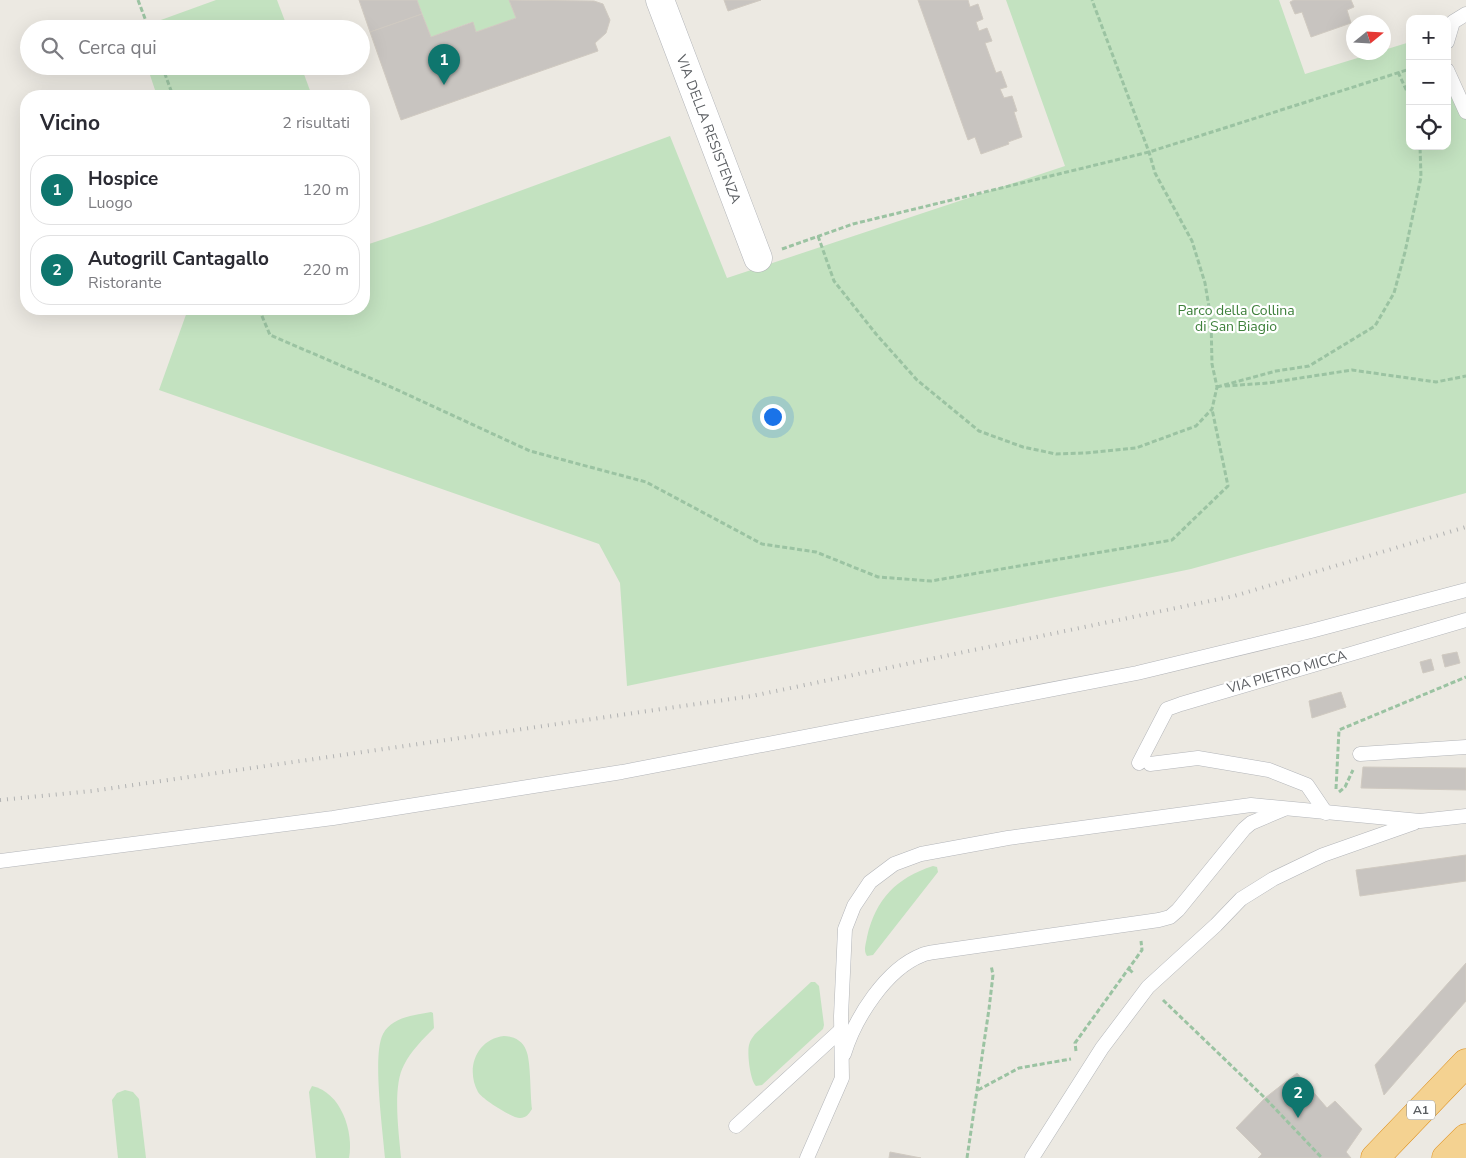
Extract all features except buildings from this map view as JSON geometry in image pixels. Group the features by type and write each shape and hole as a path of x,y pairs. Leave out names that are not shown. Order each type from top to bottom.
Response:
{"highway":[{"name":"A1","path":"1375,1158 1466,1063"},
{"path":"1446,1158 1466,1138"}],"street":[{"name":"VIA DELLA RESISTENZA","path":"660,0 753,221 758,258"}],"lane":[{"path":"1451,29 1453,22 1466,14"},
{"path":"1451,79 1466,112"},
{"path":"0,861 333,818 622,772 1137,673 1311,631 1466,590"},
{"name":"VIA PIETRO MICCA","path":"1326,813 1307,785 1269,770 1198,758 1145,763 1167,709 1466,620"},
{"path":"1360,754 1466,747"},
{"path":"807,1158 842,1078 841,1030 845,929 854,906 870,882 894,864 922,854 1008,838 1252,805 1420,821 1466,816"},
{"path":"842,1064 852,1034 873,996 906,963 923,954 1138,924 1170,917 1178,910 1244,830 1251,824 1285,808"},
{"path":"1032,1158 1102,1048 1148,987 1241,900 1273,879 1323,855 1420,821"},
{"path":"736,1126 841,1030"}],"path":[{"path":"138,0 146,20"},
{"path":"262,315 270,335 392,387 530,451 646,482 762,544 816,552 878,577 932,581 1172,540 1228,486 1212,409 1217,387 1212,364 1212,319 1192,241 1155,173 1149,152 1092,0"},
{"path":"758,258 853,224 1149,152 1406,70"},
{"path":"1398,72 1406,89"},
{"path":"166,75 172,90"},
{"path":"1217,387 1276,371 1309,366 1375,326 1394,293 1405,252 1421,177 1420,150"},
{"path":"818,236 834,281 876,334 918,380 978,431 1031,449 1056,454 1085,454 1136,448 1196,426 1212,409"},
{"path":"1217,387 1268,383 1352,370 1436,382 1466,376"},
{"path":"1360,754 1346,787 1336,796 1339,730 1466,677"},
{"path":"978,1090 1019,1068 1076,1058 1075,1043 1142,950 1138,924"},
{"path":"967,1158 993,975 986,944"},
{"path":"1129,969 1265,1098 1322,1158"}],"green space":[{"path":"216,0 277,0 285,20 161,20"},
{"path":"417,0 509,0 516,18 476,32 472,22 431,37"},
{"name":"Parco della Collina di San Biagio","path":"1006,0 1279,0 1305,74 1351,60 1391,60 1391,48 1406,43 1406,150 1451,150 1451,67 1466,97 1466,493 1191,569 627,686 620,583 599,544 159,390 186,315 370,315 370,244 670,136 727,278 1065,166"},
{"path":"150,75 304,75 310,90 155,90"},
{"path":"933,866 937,867 938,872 873,955 867,956 865,949 867,937 882,901 889,892 908,877"},
{"path":"811,982 815,982 819,986 823,1029 762,1085 756,1086 752,1078 749,1060 749,1043 755,1034"},
{"path":"433,1013 434,1028 410,1055 400,1074 397,1110 401,1158 385,1158 378,1075 378,1058 383,1034 387,1028 398,1020"},
{"path":"504,1036 514,1038 520,1042 525,1047 528,1055 532,1109 522,1118 504,1112 491,1103 478,1092 474,1083 473,1065 480,1049 495,1038"},
{"path":"312,1086 331,1096 343,1114 349,1137 349,1158 316,1158 309,1092"},
{"path":"125,1090 133,1092 139,1099 146,1158 118,1158 112,1100 117,1093"}],"railway":[{"path":"0,800 92,791 752,696 1234,596 1466,527"}],"place":[{"name":"Hospice","path":"444,85"},
{"name":"Autogrill Cantagallo","path":"1298,1118"}]}
